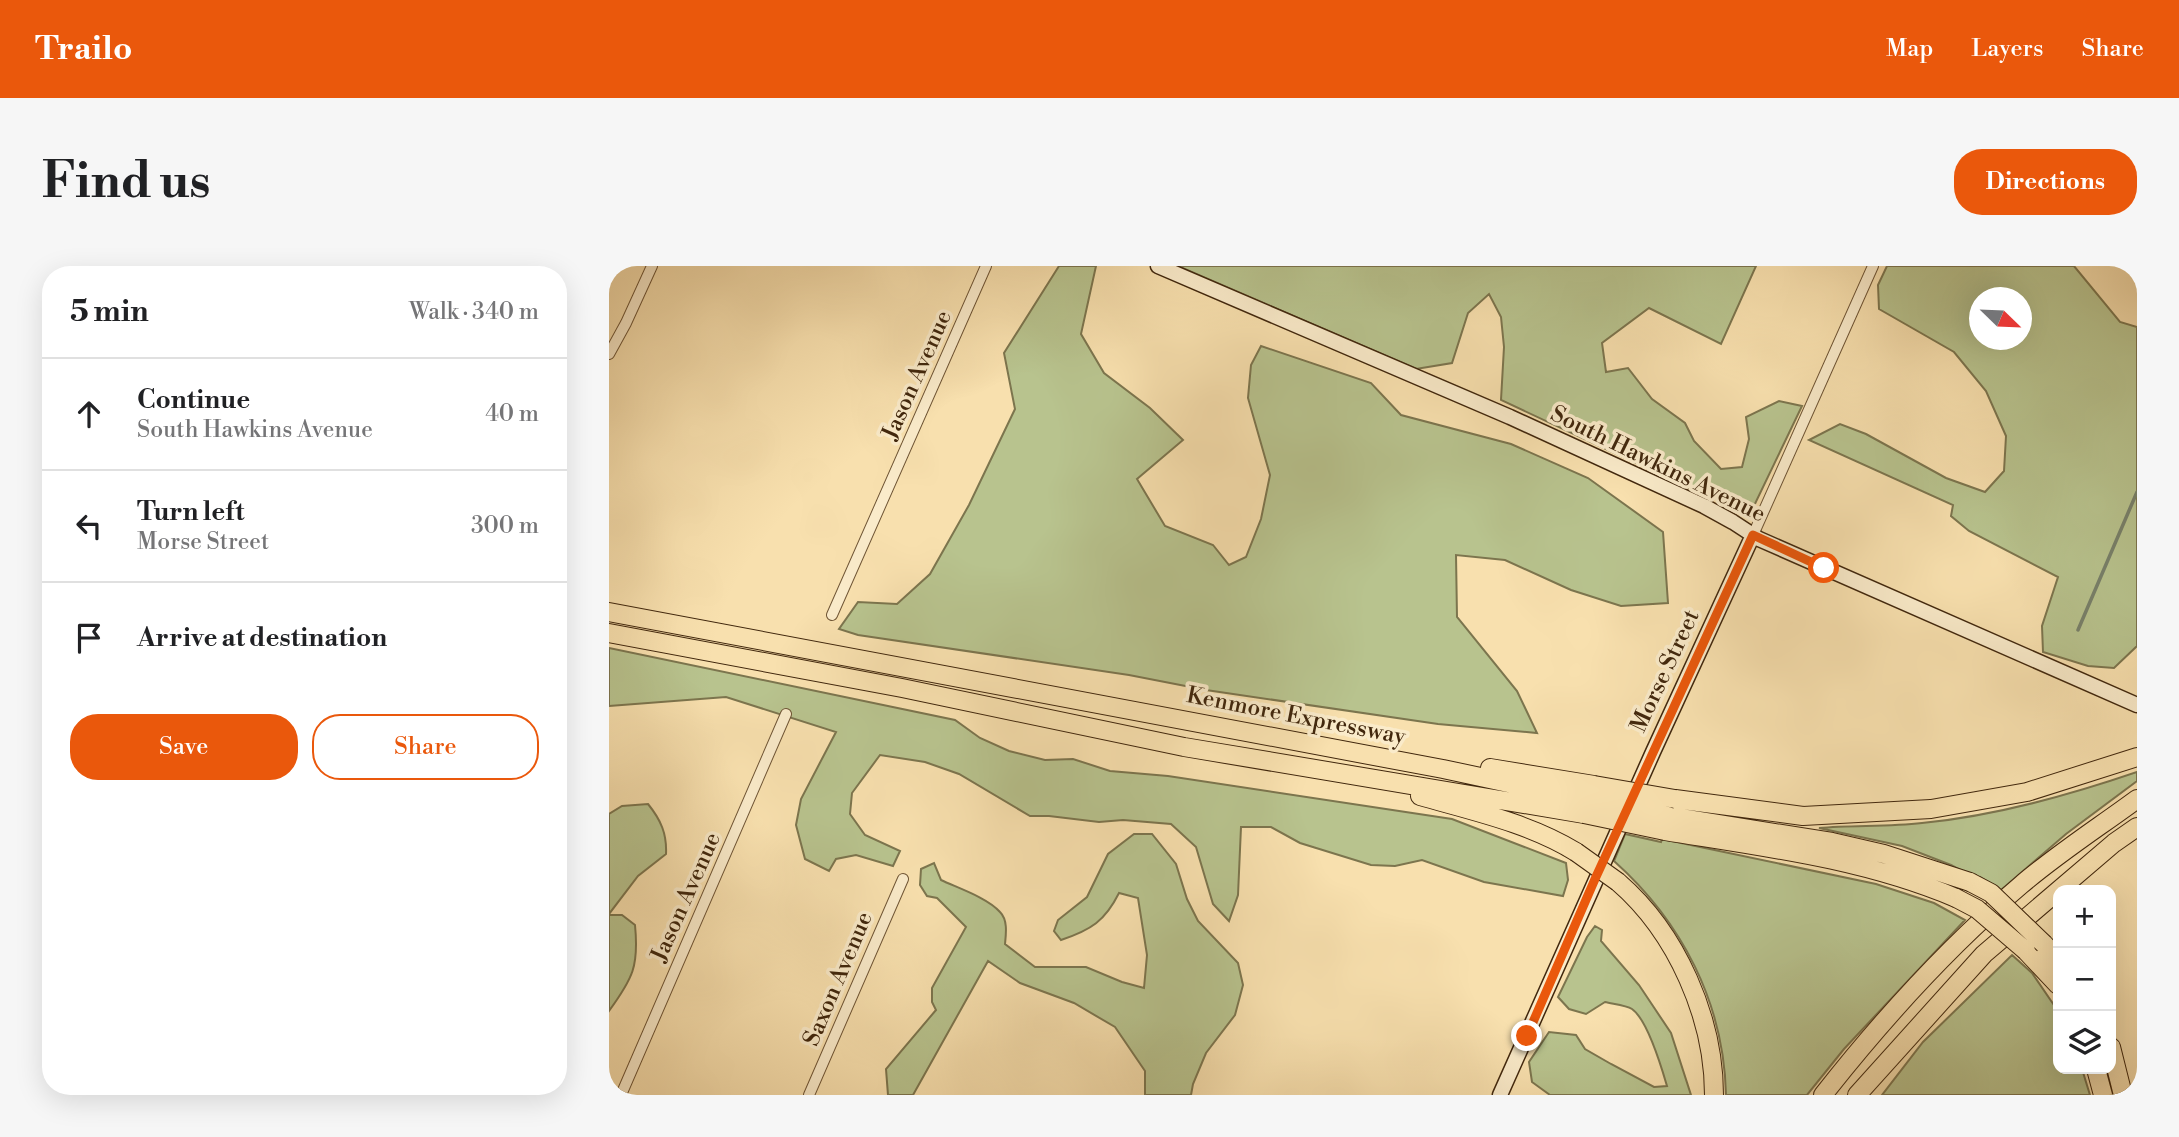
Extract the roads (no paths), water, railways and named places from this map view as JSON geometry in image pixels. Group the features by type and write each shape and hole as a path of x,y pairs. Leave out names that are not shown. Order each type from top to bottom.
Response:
{"highway":[{"name":"Kenmore Expressway","path":"609,612 1246,732 1393,752 1589,800"},
{"name":"Kenmore Expressway","path":"609,633 902,688 1184,747 1339,773"},
{"path":"1670,815 1803,816 1931,809 2027,792 2137,757"},
{"path":"1339,773 1589,800 1832,842 1884,854 1970,882 1991,893 2053,953"},
{"path":"1339,773 1505,821 1559,842 1619,882 1657,926 1694,991 1707,1033 1714,1095"},
{"path":"1822,1095 1900,1004 1967,934 2022,884 2137,799"},
{"path":"1589,800 1670,815 1917,882 1977,909 2026,951 2053,980"},
{"path":"1857,1095 1984,954 2114,843 2137,827"},
{"path":"1867,1095 1946,997"},
{"path":"2116,1067 2123,1095"},
{"path":"2098,1074 2103,1095"}],"street":[{"path":"609,354 652,266"},
{"name":"Jason Avenue","path":"832,615 986,266"},
{"name":"South Hawkins Avenue","path":"1159,266 1510,417 1704,506 1753,535 1902,603 2136,703"},
{"name":"Morse Street","path":"1500,1095 1873,266"},
{"name":"Jason Avenue","path":"621,1095 786,714"},
{"name":"Saxon Avenue","path":"809,1095 903,879"}],"waterway":[{"path":"2078,630 2137,492"}]}
